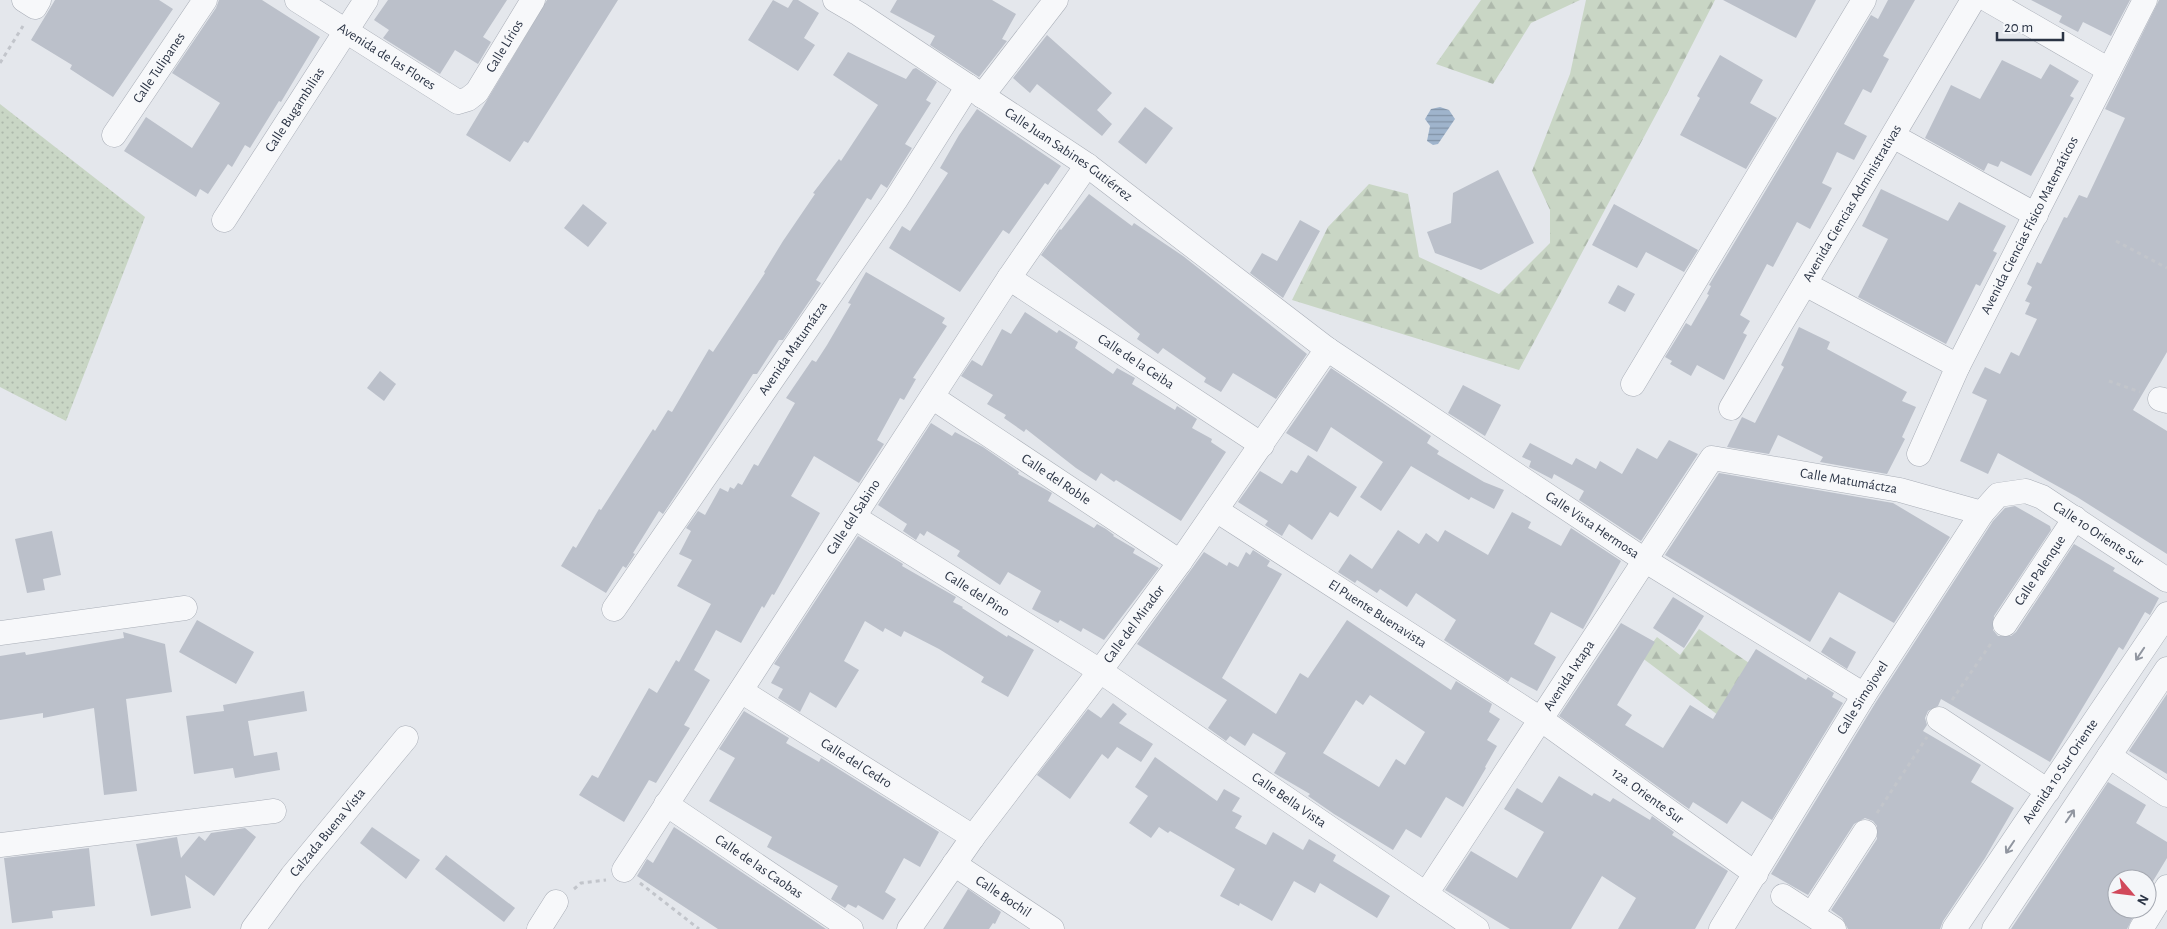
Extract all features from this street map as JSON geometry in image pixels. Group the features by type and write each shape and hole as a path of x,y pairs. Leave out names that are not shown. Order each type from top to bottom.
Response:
{"street":[{"name":"Calle Tulipanes","path":"114,135 206,0"},
{"name":"Avenida de las Flores","path":"297,0 458,102 468,99 476,92"},
{"name":"Calle Bugambilias","path":"224,220 366,0"},
{"name":"Calle Lírios","path":"476,92 533,0"},
{"name":"Calle Juan Sabines Gutiérrez","path":"835,0 863,7 975,91 1086,165 1327,349"},
{"name":"Avenida Matumátza","path":"614,609 895,201 975,91 1056,0"},
{"path":"1633,384 1864,0"},
{"name":"Avenida Ciencias Administrativas","path":"1731,408 1974,0"},
{"path":"1988,0 2109,70"},
{"name":"Avenida Ciencias Físico Matemáticos","path":"1919,454 1958,366 2145,0"},
{"path":"1893,136 2036,216"},
{"name":"Calle del Sabino","path":"628,873 666,804 1009,278 1086,165"},
{"name":"Calle de la Ceiba","path":"1009,278 1262,445"},
{"path":"1805,284 1958,366"},
{"name":"Calle del Mirador","path":"909,929 973,837 1100,671 1180,562 1327,349"},
{"name":"Calle Vista Hermosa","path":"1327,349 1646,561 1864,695"},
{"name":"Calle del Roble","path":"932,398 1180,562"},
{"name":"Avenida Ixtapa","path":"1426,894 1539,718 1646,561 1712,458"},
{"name":"Calle Matumáctza","path":"1712,458 1900,490 1982,513"},
{"name":"Calle Simojovel","path":"1720,929 1756,874 1864,695 1982,513 1998,495 2026,491"},
{"name":"Calle 10 Oriente Sur","path":"2026,491 2042,497 2167,580"},
{"name":"El Puente Buenavista","path":"1216,510 1539,718"},
{"name":"Calle del Pino","path":"854,516 1100,671"},
{"name":"Calle Palenque","path":"2005,624 2075,518"},
{"path":"0,633 185,608"},
{"name":"Avenida 10 Sur Oriente","path":"1954,929 2167,614"},
{"path":"1994,929 2167,669"},
{"name":"Calle Bella Vista","path":"1100,671 1477,929"},
{"name":"Calle del Cedro","path":"741,691 973,837"},
{"name":"12a. Oriente Sur","path":"1539,718 1756,874"},
{"path":"1939,719 2048,792"},
{"name":"Calzada Buena Vista","path":"254,929 292,876 406,738"},
{"path":"2109,756 2167,795"},
{"name":"Calle de las Caobas","path":"666,804 851,929"},
{"path":"0,845 274,811"},
{"path":"1812,914 1865,832"},
{"name":"Calle Bochil","path":"954,864 1052,929"},
{"path":"2141,929 2167,887"},
{"path":"1783,896 1834,929"},
{"path":"539,929 556,902"}],"path":[{"path":"0,63 33,2"},
{"path":"2116,241 2167,268"},
{"path":"2109,381 2164,400"},
{"path":"556,902 581,883 628,873 699,929"}],"green space":[{"path":"1481,0 1580,0 1531,23 1493,84 1436,64"},
{"path":"1586,0 1715,0 1667,94 1519,370 1292,300 1328,227 1369,184 1408,194 1419,257 1499,294 1550,243 1550,210 1532,171 1570,74"},
{"path":"0,104 145,217 66,421 0,387"},
{"path":"1699,629 1827,716 1795,773 1641,657 1657,637 1680,655"}],"water":[{"path":"1440,107 1449,110 1455,119 1438,144 1433,145 1427,141 1430,126 1425,119 1431,109"}],"building":[{"path":"55,0 159,0 173,9 113,97 70,69 72,65 31,40"},
{"path":"219,0 262,0 320,37 281,102 279,101 250,148 245,145 232,167 228,164 208,194 200,189 196,197 124,151 146,117 192,148 220,103 172,73 216,8"},
{"path":"388,0 507,0 483,37 491,42 478,64 455,50 440,74 383,38 389,30 374,20"},
{"path":"547,0 618,0 528,143 524,141 510,162 466,135"},
{"path":"773,0 788,8 793,0 798,0 819,13 804,38 815,45 798,71 748,40"},
{"path":"897,0 992,0 1016,14 1002,39 1007,41 979,77 930,45 935,36 890,12"},
{"path":"1723,0 1816,0 1796,38"},
{"path":"1888,0 1915,0 1883,56 1889,59 1871,93 1863,89 1844,124 1867,136 1854,160 1837,152 1822,183 1832,188 1810,229 1797,222 1773,267 1767,264 1740,315 1750,321 1743,333 1747,335 1724,380 1697,365 1691,376 1670,364 1672,361 1665,357 1686,323 1691,326 1709,295 1707,294 1711,286 1709,285 1871,15 1878,19"},
{"path":"2031,0 2130,0 2111,36 2083,22 2078,32 2059,22 2062,16"},
{"path":"2159,0 2167,0 2167,352 2133,410 2167,431 2167,554 2077,497 1998,453 1988,474 1960,461 1987,400 1972,393 1985,367 2000,374 2011,352 2019,356 2037,319 2025,314 2030,303 2025,301 2032,287 2027,284 2037,262 2041,264 2064,217 2067,218 2079,195 2087,198 2125,118 2105,109"},
{"path":"1047,35 1112,93 1097,110 1112,124 1102,136 1037,84 1030,93 1013,78"},
{"path":"848,52 906,79 913,69 916,68 937,82 926,100 931,103 905,144 912,148 887,188 881,184 871,200 867,198 816,280 821,283 814,294 783,340 779,340 757,374 753,374 663,514 659,511 626,568 623,566 606,593 561,566 573,546 576,548 599,509 601,510 653,429 655,431 668,410 672,412 709,349 713,352 815,194 813,193 839,159 841,161 878,105 833,75"},
{"path":"1720,55 1763,80 1750,103 1777,118 1746,169 1680,135 1700,98 1697,96"},
{"path":"2002,60 2041,79 2050,64 2079,81 2070,96 2074,98 2031,176 2001,161 1998,167 1988,163 1984,171 1925,138 1951,85 1980,99"},
{"path":"1145,107 1173,128 1146,164 1118,142"},
{"path":"977,109 1061,166 1048,185 1045,183 1009,234 1003,230 960,292 889,248 902,226 910,231 948,173 940,168"},
{"path":"1498,170 1534,243 1481,270 1435,253 1427,232 1451,223 1453,193"},
{"path":"1881,189 1948,221 1959,202 2006,226 1993,251 1997,253 1980,286 1976,284 1946,344 1858,297 1888,239 1862,226"},
{"path":"1089,194 1132,226 1134,223 1183,256 1307,354 1276,399 1233,373 1221,392 1204,382 1206,378 1163,348 1158,354 1137,339 1140,334 1041,255"},
{"path":"583,204 607,223 588,247 564,228"},
{"path":"1614,204 1698,250 1684,272 1646,252 1637,268 1592,245"},
{"path":"1300,220 1320,231 1283,298 1250,273 1262,253 1277,261"},
{"path":"866,272 945,318 942,323 947,326 913,378 916,379 904,400 900,398 877,440 884,444 859,483 814,456 791,496 820,513 774,595 772,594 764,608 762,606 741,643 716,630 694,670 710,680 684,725 690,728 656,783 649,780 624,822 579,795 592,775 598,778 649,688 657,693 676,660 679,662 711,604 677,586 692,560 679,554 691,531 686,528 698,511 705,515 720,488 728,492 730,487 734,489 738,483 742,485 754,464 758,466 795,403 786,398 812,360 816,362 827,345 851,304 848,303"},
{"path":"1618,285 1635,294 1625,312 1608,303"},
{"path":"1025,312 1057,333 1059,330 1078,342 1075,348 1113,374 1117,368 1135,378 1132,384 1175,410 1177,406 1197,419 1192,428 1212,439 1211,442 1226,452 1181,521 1116,480 1114,482 1101,473 1096,481 1076,468 1026,429 1024,432 1004,418 1006,415 987,404 993,395 961,376 972,360 982,366 1002,329 1011,334"},
{"path":"1799,327 1830,342 1827,349 1907,392 1902,401 1916,407 1902,437 1905,439 1887,474 1820,462 1823,457 1778,435 1769,454 1727,447 1742,417 1755,423 1784,367 1781,365"},
{"path":"1331,368 1431,436 1427,443 1439,451 1437,454 1484,482 1504,490 1494,509 1471,497 1469,500 1411,466 1381,511 1360,497 1383,462 1331,427 1317,452 1286,433"},
{"path":"380,371 396,384 384,401 367,388"},
{"path":"1463,385 1501,405 1485,436 1448,413"},
{"path":"931,423 952,436 955,432 983,447 1019,472 1018,474 1052,493 1048,501 1094,528 1097,524 1106,529 1113,536 1135,549 1133,553 1159,568 1104,640 1083,628 1081,632 1060,620 1058,623 1032,609 1041,591 1008,572 1000,585 957,556 960,551 927,531 924,536 920,533 916,540 903,531 907,524 878,505"},
{"path":"1669,440 1698,454 1641,541 1579,500 1584,491 1554,474 1552,479 1529,467 1531,461 1522,457 1530,443 1572,465 1576,458 1596,469 1600,461 1622,474 1637,448 1657,459"},
{"path":"1308,455 1357,487 1338,517 1330,512 1312,540 1289,524 1282,536 1265,525 1268,521 1238,502 1260,471 1282,484 1291,470 1297,473"},
{"path":"1719,473 1893,503 1950,537 1894,623 1839,592 1810,642 1665,555"},
{"path":"2015,506 2050,526 2051,530 1994,616 1993,630 1998,636 2011,636 2016,632 2074,544 2115,568 2113,571 2159,598 2150,615 2145,612 2123,650 2119,647 2050,762 1941,699 1938,706 1928,711 1925,718 1927,725 1923,731 1981,765 1971,782 2014,808 1985,858 1943,921 1940,929 1848,929 1842,918 1831,910 1877,839 1877,826 1873,821 1865,818 1854,824 1808,895 1771,874 1876,702 1993,521 2005,508"},
{"path":"1512,512 1531,522 1528,528 1561,546 1571,528 1621,561 1583,629 1551,612 1534,644 1556,657 1537,691 1511,677 1508,682 1444,640 1456,620 1416,593 1407,607 1380,589 1377,593 1357,580 1355,583 1338,572 1350,554 1372,569 1398,530 1419,544 1426,533 1438,542 1445,530 1488,555"},
{"path":"52,531 61,575 43,579 45,590 27,593 15,539"},
{"path":"858,536 903,564 902,566 956,597 953,602 962,608 1007,637 1008,635 1034,650 1008,697 981,682 984,677 939,649 904,631 901,637 885,628 883,632 865,621 844,661 859,670 836,708 810,692 800,712 778,698 783,689 771,683 780,667 774,664"},
{"path":"1253,550 1270,561 1267,566 1282,574 1222,678 1276,714 1300,673 1308,678 1347,620 1451,690 1456,681 1492,704 1489,712 1500,719 1487,740 1497,746 1486,768 1463,807 1446,797 1421,838 1406,829 1393,850 1334,814 1308,796 1310,794 1274,773 1286,753 1253,733 1245,746 1230,736 1226,741 1208,728 1227,700 1137,644 1204,552 1227,566 1229,562 1238,567 1246,552 1250,555","holes":["1370,695 1425,732 1405,765 1396,759 1379,787 1323,753 1356,700 1363,705"]},
{"path":"1673,597 1704,616 1684,648 1653,628"},
{"path":"197,620 254,652 236,684 179,652"},
{"path":"1621,623 1655,642 1617,705 1632,715 1625,725 1663,748 1690,705 1713,719 1756,649 1806,680 1808,677 1834,693 1832,697 1843,703 1772,820 1742,801 1727,824 1693,802 1689,809 1559,716"},
{"path":"123,632 165,644 172,692 126,699 137,791 104,795 94,708 43,718 43,713 0,720 0,656 25,652 26,655 124,638"},
{"path":"1830,637 1856,652 1847,669 1821,652"},
{"path":"304,691 307,711 248,721 254,756 277,752 280,770 235,778 233,768 194,774 186,716 224,711 223,705"},
{"path":"2167,694 2167,774 2129,751"},
{"path":"1113,703 1127,714 1119,723 1153,744 1141,762 1117,747 1108,759 1102,754 1070,799 1037,775 1088,709 1101,718"},
{"path":"744,711 789,738 786,743 819,762 821,758 939,832 920,867 904,858 885,892 896,899 883,920 858,905 856,908 848,904 845,908 831,899 838,886 767,847 772,837 709,801 735,758 719,749"},
{"path":"1155,757 1217,801 1224,789 1240,798 1232,811 1242,816 1235,828 1266,845 1273,832 1303,850 1309,839 1336,855 1333,861 1390,896 1377,918 1320,883 1315,893 1294,881 1272,921 1240,903 1239,906 1220,896 1235,869 1170,831 1168,833 1159,827 1151,838 1129,823 1148,796 1135,787"},
{"path":"1559,776 1592,796 1594,793 1610,802 1613,798 1650,820 1652,816 1674,832 1672,835 1728,871 1695,929 1618,929 1636,898 1602,876 1571,929 1510,929 1445,890 1471,851 1517,878 1544,832 1504,809 1517,788 1542,803"},
{"path":"2108,782 2146,805 2136,823 2167,842 2167,858 2157,874 2157,869 2107,869 2107,919 2132,919 2127,929 2011,929"},
{"path":"372,827 420,860 406,879 360,843"},
{"path":"674,827 826,929 718,929 637,876 647,859 653,863"},
{"path":"245,828 256,837 214,896 185,875 191,908 151,916 136,844 177,837 181,858 199,836 205,841 211,833"},
{"path":"89,848 95,906 52,911 53,918 12,923 4,858"},
{"path":"446,855 515,908 504,922 435,869"},
{"path":"968,889 1001,912 995,924 993,923 989,929 943,929"}]}
